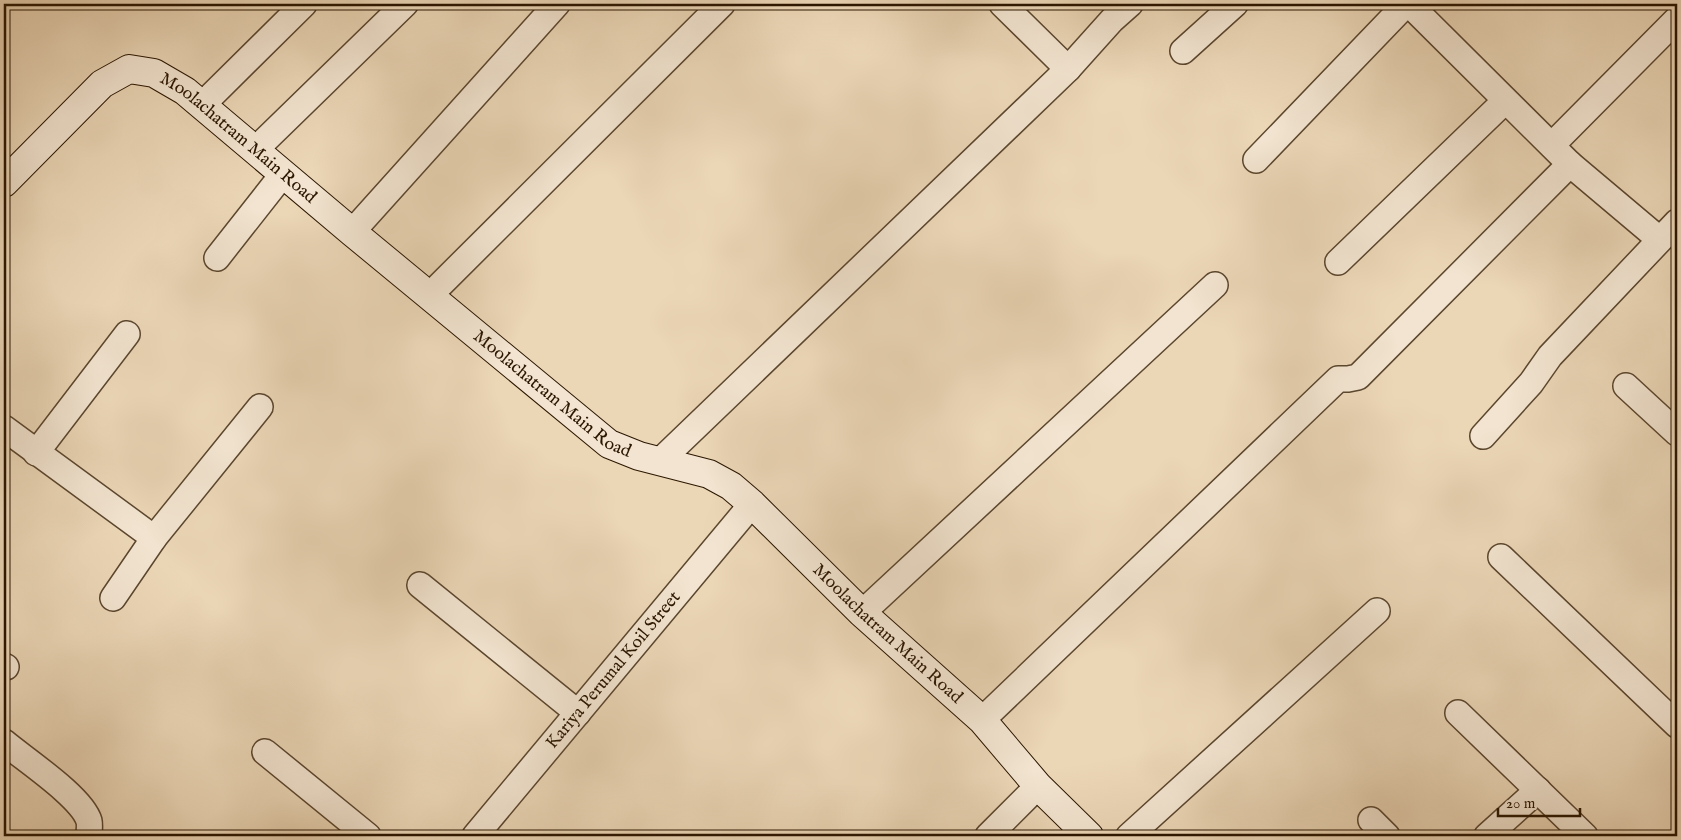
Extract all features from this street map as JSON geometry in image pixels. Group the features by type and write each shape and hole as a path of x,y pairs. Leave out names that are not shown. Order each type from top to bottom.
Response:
{"street":[{"path":"202,105 304,4"},
{"path":"254,150 405,4"},
{"path":"352,232 557,4"},
{"path":"430,295 722,4"},
{"path":"1002,4 1068,69"},
{"path":"660,462 1068,69 1112,20 1130,4"},
{"path":"1183,51 1235,4"},
{"path":"1256,160 1408,4 1570,164 1659,240"},
{"path":"1552,145 1677,19"},
{"name":"Moolachatram Main Road","path":"4,183 102,84 130,69 154,73 185,91 352,232 609,444 639,456 709,474 731,486 752,504 862,612 982,720 1038,786 1089,836"},
{"path":"1338,262 1505,101"},
{"path":"982,720 1338,379 1358,377 1570,164"},
{"path":"216,258 283,174"},
{"path":"1483,436 1531,383 1550,356 1677,222"},
{"path":"862,612 1214,285"},
{"path":"36,453 127,334"},
{"path":"1626,386 1677,433"},
{"path":"113,598 154,538 260,407"},
{"path":"4,428 154,538"},
{"name":"Kariya Perumal Koil Street","path":"475,836 752,504"},
{"path":"1502,557 1677,725"},
{"path":"420,585 578,713"},
{"path":"1129,836 1377,611"},
{"path":"1458,713 1585,836"},
{"path":"4,742 80,806 89,821 89,836"},
{"path":"264,752 368,836"},
{"path":"988,836 1038,786"},
{"path":"1488,836 1538,790"}]}
